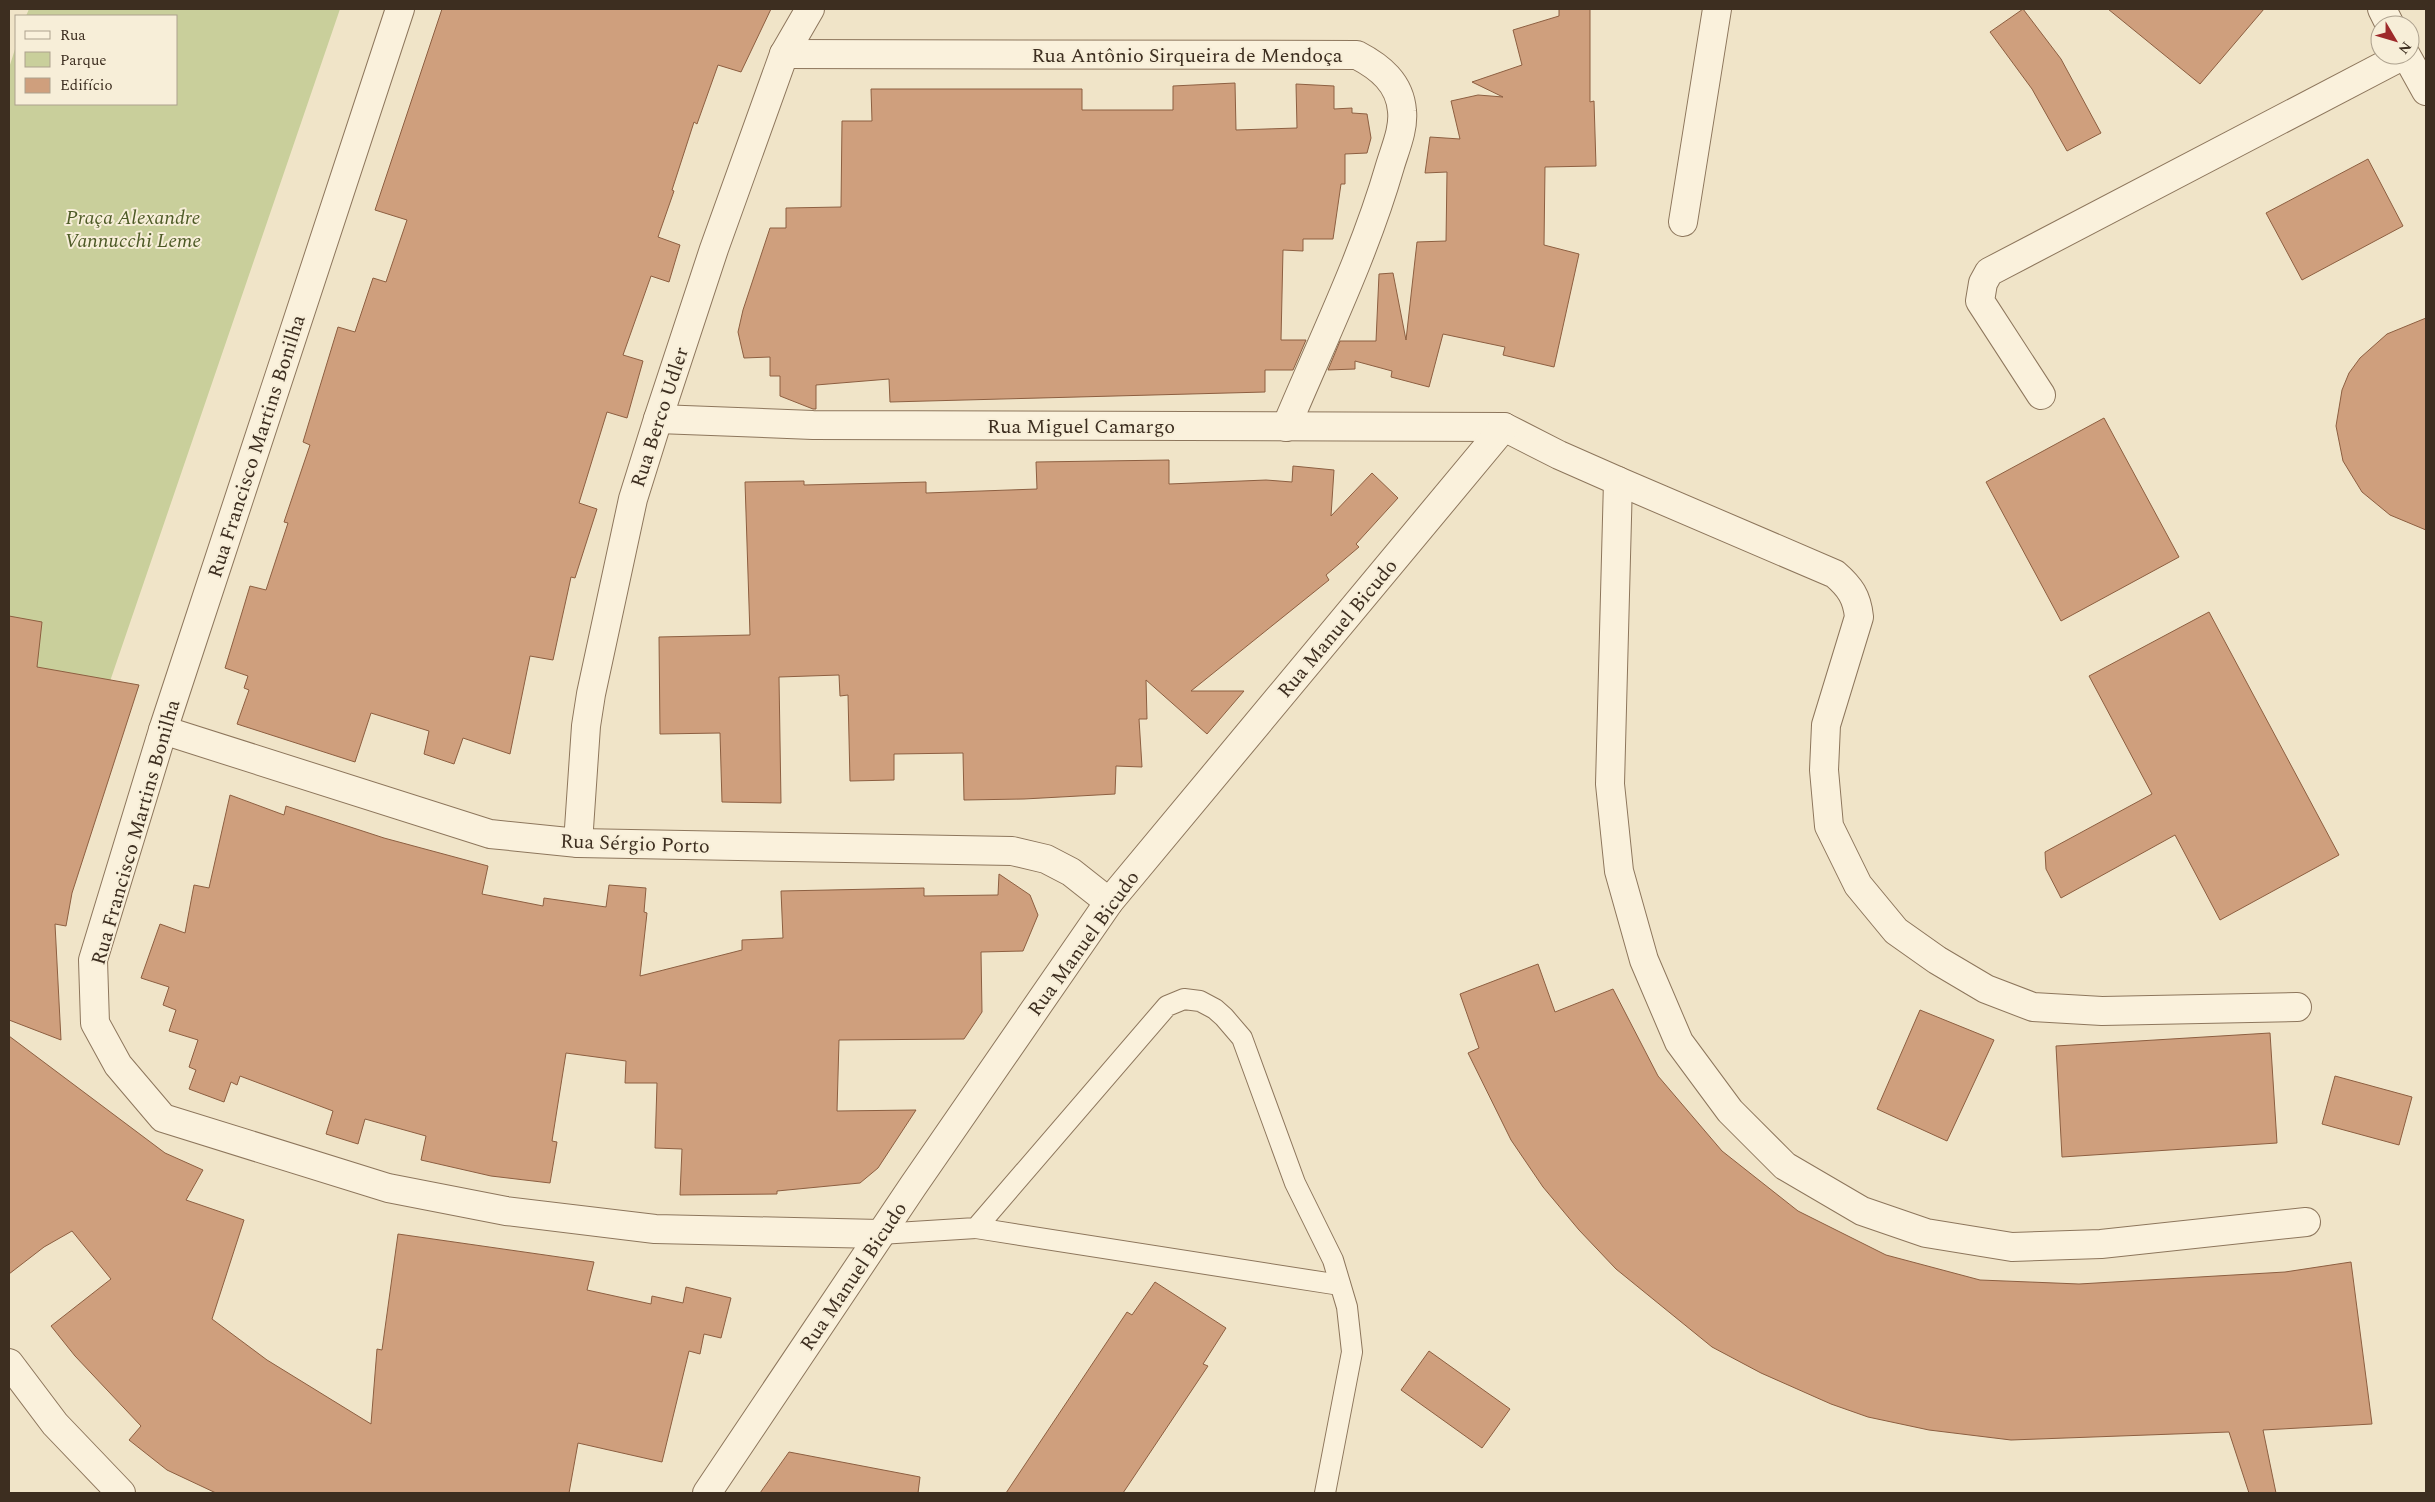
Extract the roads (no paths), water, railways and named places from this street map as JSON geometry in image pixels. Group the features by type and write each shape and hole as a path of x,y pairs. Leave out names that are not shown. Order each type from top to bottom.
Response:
{"street":[{"name":"Rua Francisco Martins Bonilha","path":"400,9 163,730 93,960 95,1023 118,1064 163,1118 388,1188 506,1211 655,1229 880,1234"},
{"name":"Rua Berco Udler","path":"578,843 586,726 591,694 633,499 714,250 784,54 810,9"},
{"path":"1683,222 1717,9"},
{"name":"Rua Antônio Sirqueira de Mendoça","path":"784,54 1357,55 1376,65 1396,86 1402,111 1400,133 1376,215 1286,427"},
{"path":"2041,395 1980,301 1982,283 1990,272 2386,65"},
{"path":"2411,65 2426,91"},
{"name":"Rua Miguel Camargo","path":"658,419 813,424 1504,427"},
{"path":"1504,427 1558,455 1835,574 1848,585 1857,602 1859,617 1826,725 1824,770 1829,826 1858,885 1896,931 1937,960 1986,989 2033,1007 2102,1011 2297,1007"},
{"name":"Rua Manuel Bicudo","path":"707,1493 880,1234 1109,902 1504,427"},
{"path":"1618,481 1610,784 1619,871 1644,960 1679,1042 1730,1111 1784,1166 1862,1211 1926,1233 2012,1246 2102,1244 2306,1222"},
{"name":"Rua Sérgio Porto","path":"163,730 490,834 578,843 1012,850 1046,859 1071,872 1109,902"},
{"path":"9,1363 54,1424 121,1493"}],"lane":[{"path":"976,1228 1166,1006 1184,999 1200,1001 1214,1008 1242,1038 1294,1183 1333,1260 1347,1307 1352,1352 1325,1493"},
{"path":"880,1234 976,1228 1340,1285"}],"park label":[{"name":"Praça Alexandre Vannucchi Leme","path":"133,228"}]}
